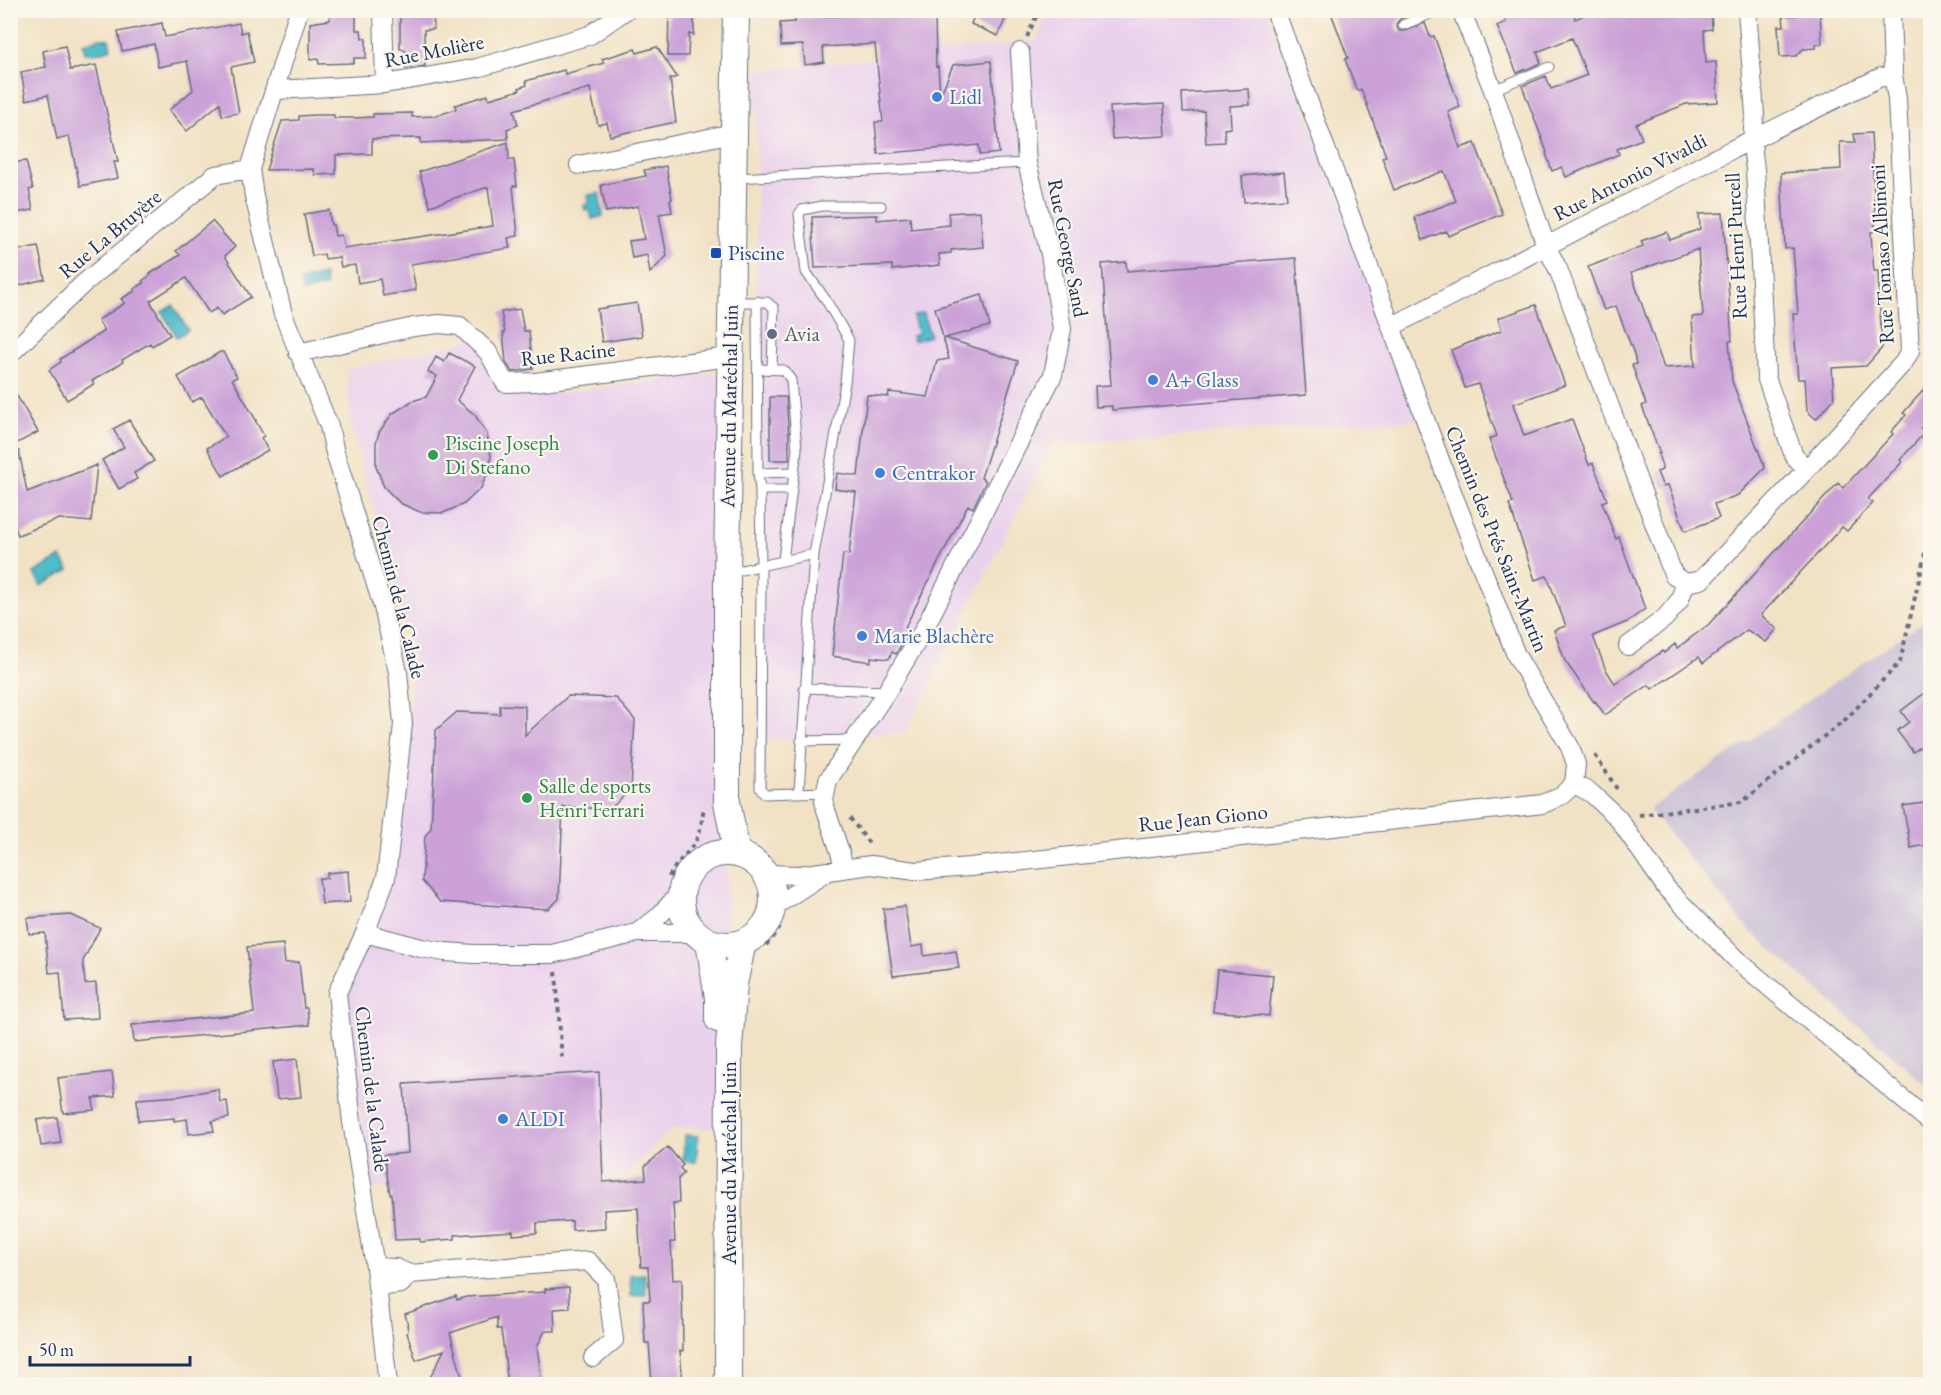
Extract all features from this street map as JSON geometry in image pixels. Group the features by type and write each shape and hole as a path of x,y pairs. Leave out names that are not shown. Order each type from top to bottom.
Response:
{"main road":[{"name":"Avenue du Maréchal Juin","path":"736,10 730,302 727,802 737,854"},
{"name":"Avenue du Maréchal Juin","path":"708,857 727,802"},
{"path":"723,853 737,854 753,861 766,874 778,914 768,919 751,947 731,945 703,937 687,921 674,887 695,865 708,857 723,853"},
{"name":"Avenue du Maréchal Juin","path":"703,937 718,998 717,1384"},
{"name":"Avenue du Maréchal Juin","path":"728,1384 729,1047 733,991 751,947"}],"street":[{"name":"Chemin de la Calade","path":"298,10 276,90 250,169 254,196 283,314 329,426 335,453 383,607 398,672 404,724 386,878 365,933 337,993 352,1122 375,1267 388,1384"},
{"path":"383,10 385,84"},
{"name":"Rue Molière","path":"276,90 385,84 477,68 590,35 626,10"},
{"name":"Chemin des Prés Saint-Martin","path":"1275,10 1391,327 1516,655 1570,747 1576,764 1574,784"},
{"path":"1461,10 1493,90 1546,246 1558,269 1674,576 1686,583 1679,601 1665,618 1628,646"},
{"name":"Rue Henri Purcell","path":"1748,10 1755,115 1752,140 1766,377 1794,456 1807,469"},
{"name":"Rue Tomaso Albinoni","path":"1686,583 1701,580 1807,469 1904,362 1910,351 1891,10"},
{"name":"Rue George Sand","path":"825,796 828,780 887,691 923,631 1053,375 1062,329 1050,254 1027,163 1020,52"},
{"name":"Rue Antonio Vivaldi","path":"1391,327 1752,140 1881,77 1893,75"},
{"path":"579,165 733,133"},
{"name":"Rue La Bruyère","path":"10,354 83,284 215,175 250,169"},
{"name":"Rue Racine","path":"298,354 402,330 439,324 460,326 488,352 505,383 535,382 730,357"},
{"path":"1574,784 1591,793 1618,818 1667,889 1737,960 1930,1122"},
{"name":"Rue Jean Giono","path":"766,874 799,875 871,865 916,871 970,867 1543,804 1562,795 1574,784"},
{"path":"825,796 840,852 837,869"},
{"name":"Rue Jean Giono","path":"778,914 837,869"},
{"path":"637,933 657,918 674,887"},
{"path":"365,933 421,948 474,954 552,954 637,933 703,937"},
{"path":"375,1267 396,1268 409,1274 588,1261 606,1279 614,1340 593,1358"},
{"path":"377,1287 400,1284 409,1274"}],"lane":[{"path":"1403,25 1440,10"},
{"path":"1493,90 1549,67"},
{"path":"732,178 1027,163"},
{"path":"798,792 814,554 845,382 849,340 826,300 806,272 799,214 802,210 822,206 881,206"},
{"path":"757,301 761,566 760,788 765,794 798,792 825,796"},
{"path":"730,302 767,302 774,308 772,368"},
{"path":"758,369 784,370 791,380 797,449 783,560"},
{"path":"758,473 794,472"},
{"path":"760,490 792,490"},
{"path":"727,573 814,554"},
{"path":"804,688 887,691"},
{"path":"801,741 854,741"}],"path":[{"path":"1020,52 1039,10"},
{"path":"1642,825 1635,816 1743,802 1846,718 1900,662 1930,531"},
{"path":"1589,746 1621,795"},
{"path":"825,796 837,803 872,847 871,865"},
{"path":"674,887 674,866 688,852 699,834 705,804 727,802"},
{"path":"751,947 776,934 778,914"},
{"path":"552,954 557,978 562,1061"}],"shaded area":[{"path":"1048,11 1266,11 1427,419 1052,444 905,733 758,740 756,71 1037,41"},
{"path":"475,339 521,398 727,372 727,1128 673,1128 623,1176 370,1189 345,1000 397,849 414,658 351,425 346,370"},
{"path":"1930,617 1930,1088 1748,929 1649,809"}],"water":[{"path":"99,38 109,39 111,48 103,52 85,53 83,44"},
{"path":"599,193 603,216 592,219 590,210 585,210 584,205 589,204 588,195"},
{"path":"324,275 326,286 303,292 300,281"},
{"path":"173,305 188,330 177,337 162,312"},
{"path":"923,313 930,336 913,341 912,336 918,334 913,316"},
{"path":"61,557 69,570 41,586 34,573"},
{"path":"685,1135 698,1136 696,1162 683,1161"},
{"path":"645,1274 646,1295 631,1296 630,1275"}],"building":[{"path":"330,10 356,10 356,30 361,30 362,38 366,39 366,58 354,58 354,63 319,64 318,59 310,60 310,23 330,20"},
{"path":"404,10 423,10 423,13 433,13 434,29 424,30 425,66 406,69 405,50 400,49 400,16 404,16"},
{"path":"669,10 694,10 694,35 689,34 688,56 668,56"},
{"path":"976,10 1009,10 998,36 971,24"},
{"path":"1330,10 1420,10 1400,19 1396,24 1397,27 1399,31 1405,31 1425,23 1430,37 1434,36 1460,107 1448,112 1460,148 1475,143 1502,214 1448,236 1446,231 1423,240 1414,217 1456,201 1444,171 1394,190 1382,157 1386,156 1361,89 1357,91 1345,59 1348,58"},
{"path":"1502,10 1573,10 1575,19 1596,10 1711,10 1712,29 1704,30 1706,63 1716,62 1718,102 1686,104 1636,124 1642,139 1617,149 1619,154 1566,177 1562,167 1552,171 1522,86 1546,76 1551,89 1587,75 1572,38 1537,52 1541,63 1517,73 1497,26 1506,22"},
{"path":"935,11 936,67 938,66 940,96 953,65 991,61 999,153 980,155 979,145 878,154 875,122 883,122 875,44 823,47 824,62 805,65 803,45 781,46 780,23 795,22 795,18"},
{"path":"1820,14 1822,44 1816,44 1816,48 1803,49 1796,56 1780,57 1778,26 1784,26 1783,16"},
{"path":"162,23 165,37 239,23 241,33 247,31 254,62 231,67 239,113 222,116 220,103 187,131 169,110 193,90 187,61 158,67 154,44 122,51 118,32"},
{"path":"65,46 70,70 96,65 118,162 114,162 118,178 80,186 69,136 57,139 48,95 26,100 21,72 46,67 43,51"},
{"path":"657,47 677,77 670,79 676,122 610,136 607,123 598,125 590,88 514,110 518,125 507,129 508,139 421,143 421,138 372,139 372,154 336,155 336,174 315,175 314,169 266,170 282,121 299,120 299,116 316,115 334,115 334,118 412,113 412,117 436,116 456,109 455,105 488,95 489,99 520,90 519,88 527,85 526,81 564,70 565,74 604,63 602,59 635,49 637,53"},
{"path":"1249,89 1250,105 1230,106 1231,128 1224,129 1225,142 1206,143 1204,111 1183,112 1182,93"},
{"path":"1164,104 1166,136 1112,139 1110,107"},
{"path":"1871,133 1875,231 1871,232 1874,271 1878,271 1882,348 1866,366 1832,368 1834,399 1816,419 1807,411 1805,379 1798,379 1793,314 1798,314 1793,248 1785,249 1781,173 1841,169 1840,142 1855,142 1854,134"},
{"path":"508,142 509,160 514,160 517,186 513,186 518,236 508,238 510,248 411,264 416,290 383,296 380,279 358,283 355,265 341,267 339,257 325,259 324,254 312,256 304,214 329,210 335,236 341,235 344,248 493,226 488,187 430,206 419,172"},
{"path":"26,161 33,189 29,190 33,210 10,214 10,163"},
{"path":"666,166 672,212 659,214 667,256 650,273 647,255 632,258 629,241 644,239 638,206 606,212 601,185 646,176 644,170"},
{"path":"1284,172 1287,199 1244,202 1242,176"},
{"path":"980,211 983,247 951,250 951,253 939,254 940,265 892,270 892,265 815,268 812,217 877,215 877,220 910,217 911,229 950,225 948,213"},
{"path":"1723,213 1732,341 1729,341 1732,381 1765,468 1738,495 1714,504 1719,518 1685,531 1668,485 1663,487 1657,472 1662,470 1658,454 1660,454 1642,406 1646,404 1632,365 1636,364 1634,354 1616,306 1604,310 1588,267 1643,246 1641,241 1667,232 1670,240 1700,229 1699,214","holes":["1698,249 1703,316 1692,317 1695,366 1664,368 1631,273"]},
{"path":"212,221 235,247 225,256 251,297 222,315 217,308 209,313 186,278 150,301 170,335 152,346 150,343 122,360 123,362 92,381 94,384 67,400 49,370 61,362 60,359 104,331 98,320 125,303 121,299 135,291 134,289 144,283 142,281 150,274 180,255 176,251"},
{"path":"38,246 45,279 17,286 10,252"},
{"path":"1296,258 1306,395 1112,410 1112,406 1096,407 1095,386 1111,385 1102,264 1126,262 1127,271"},
{"path":"982,295 990,326 945,338 1018,361 981,478 986,481 973,508 968,505 905,627 910,630 896,654 892,652 889,659 871,657 871,662 832,656 843,554 849,555 856,492 835,489 837,473 858,476 867,395 888,397 889,392 928,397 937,361 949,359 935,308"},
{"path":"637,303 642,336 602,342 597,309"},
{"path":"1536,305 1565,385 1513,404 1524,436 1572,419 1589,465 1593,463 1607,500 1602,502 1616,539 1619,537 1645,609 1627,622 1593,636 1605,668 1615,684 1675,644 1677,648 1708,625 1838,483 1843,488 1893,434 1891,432 1906,415 1903,413 1930,383 1930,418 1921,428 1925,432 1900,460 1902,462 1868,499 1873,503 1847,531 1842,527 1761,615 1777,629 1766,642 1747,630 1703,663 1699,657 1652,689 1649,685 1605,715 1565,661 1554,630 1566,626 1547,576 1535,580 1509,504 1513,503 1489,439 1497,436 1478,384 1465,388 1451,350 1502,330 1498,318"},
{"path":"520,309 524,331 529,331 533,369 512,372 506,362 503,333 505,333 501,312"},
{"path":"223,352 237,377 232,379 256,420 264,436 261,438 268,450 223,476 207,448 226,437 202,397 192,402 178,377"},
{"name":"Piscine Joseph Di Stefano","path":"449,353 475,366 457,400 475,415 487,434 491,456 490,467 481,488 464,504 443,513 420,512 400,503 384,487 376,466 376,443 379,432 392,414 412,401 426,397 437,376 428,372 436,357 444,362"},
{"path":"10,384 38,432 10,447"},
{"path":"770,397 786,397 789,460 770,460"},
{"path":"129,420 154,461 134,473 137,479 119,489 102,460 124,447 113,429"},
{"path":"19,451 27,492 97,465 91,522 59,519 18,535 10,515 10,452"},
{"path":"1930,689 1930,740 1913,752 1897,731 1909,722 1901,711"},
{"name":"Salle de sports Henri Ferrari","path":"568,696 616,698 635,720 631,789 610,809 563,807 559,899 548,909 440,902 422,881 425,836 431,828 436,730 457,712 500,714 500,705 525,706 525,735"},
{"path":"1930,802 1930,844 1911,848 1903,806"},
{"path":"348,871 350,902 322,904 319,878 327,878 327,873"},
{"path":"905,906 911,947 923,945 924,956 956,951 959,968 893,976 883,909"},
{"path":"71,915 100,928 83,961 85,984 96,983 98,1018 64,1020 60,972 49,973 45,933 29,934 27,918"},
{"path":"283,944 285,963 299,962 304,1008 307,1008 309,1025 134,1042 132,1025 254,1013 247,947"},
{"path":"1217,970 1273,975 1269,1016 1213,1011"},
{"path":"297,1059 301,1097 277,1099 273,1062"},
{"path":"112,1072 115,1096 93,1098 94,1110 63,1113 58,1078"},
{"path":"599,1072 603,1182 646,1179 645,1166 668,1147 683,1165 680,1168 684,1173 678,1179 679,1203 673,1203 675,1242 671,1242 673,1280 682,1279 683,1351 680,1351 683,1384 652,1384 649,1343 645,1343 643,1301 650,1301 648,1267 641,1267 638,1208 604,1210 605,1228 572,1230 572,1221 537,1223 537,1233 513,1235 513,1231 455,1235 455,1239 420,1242 420,1239 395,1240 392,1194 390,1194 384,1155 408,1153 404,1084"},
{"path":"218,1089 220,1102 227,1101 229,1118 212,1121 214,1131 189,1134 187,1119 138,1121 137,1099 180,1096"},
{"path":"57,1117 61,1143 41,1146 37,1120"},
{"path":"569,1287 570,1308 554,1309 555,1331 545,1331 537,1347 542,1384 508,1384 501,1329 497,1329 497,1317 450,1333 464,1384 427,1384 444,1350 416,1360 407,1333 408,1325 405,1314 456,1296 457,1300 466,1297 545,1292 545,1289"}],"place":[{"name":"Lidl","path":"937,97"},
{"name":"Piscine","path":"716,253"},
{"name":"Avia","path":"772,334"},
{"name":"A+ Glass","path":"1153,380"},
{"name":"Piscine Joseph Di Stefano","path":"433,455"},
{"name":"Centrakor","path":"880,473"},
{"name":"Marie Blachère","path":"862,636"},
{"name":"Salle de sports Henri Ferrari","path":"527,798"},
{"name":"ALDI","path":"503,1119"}]}
